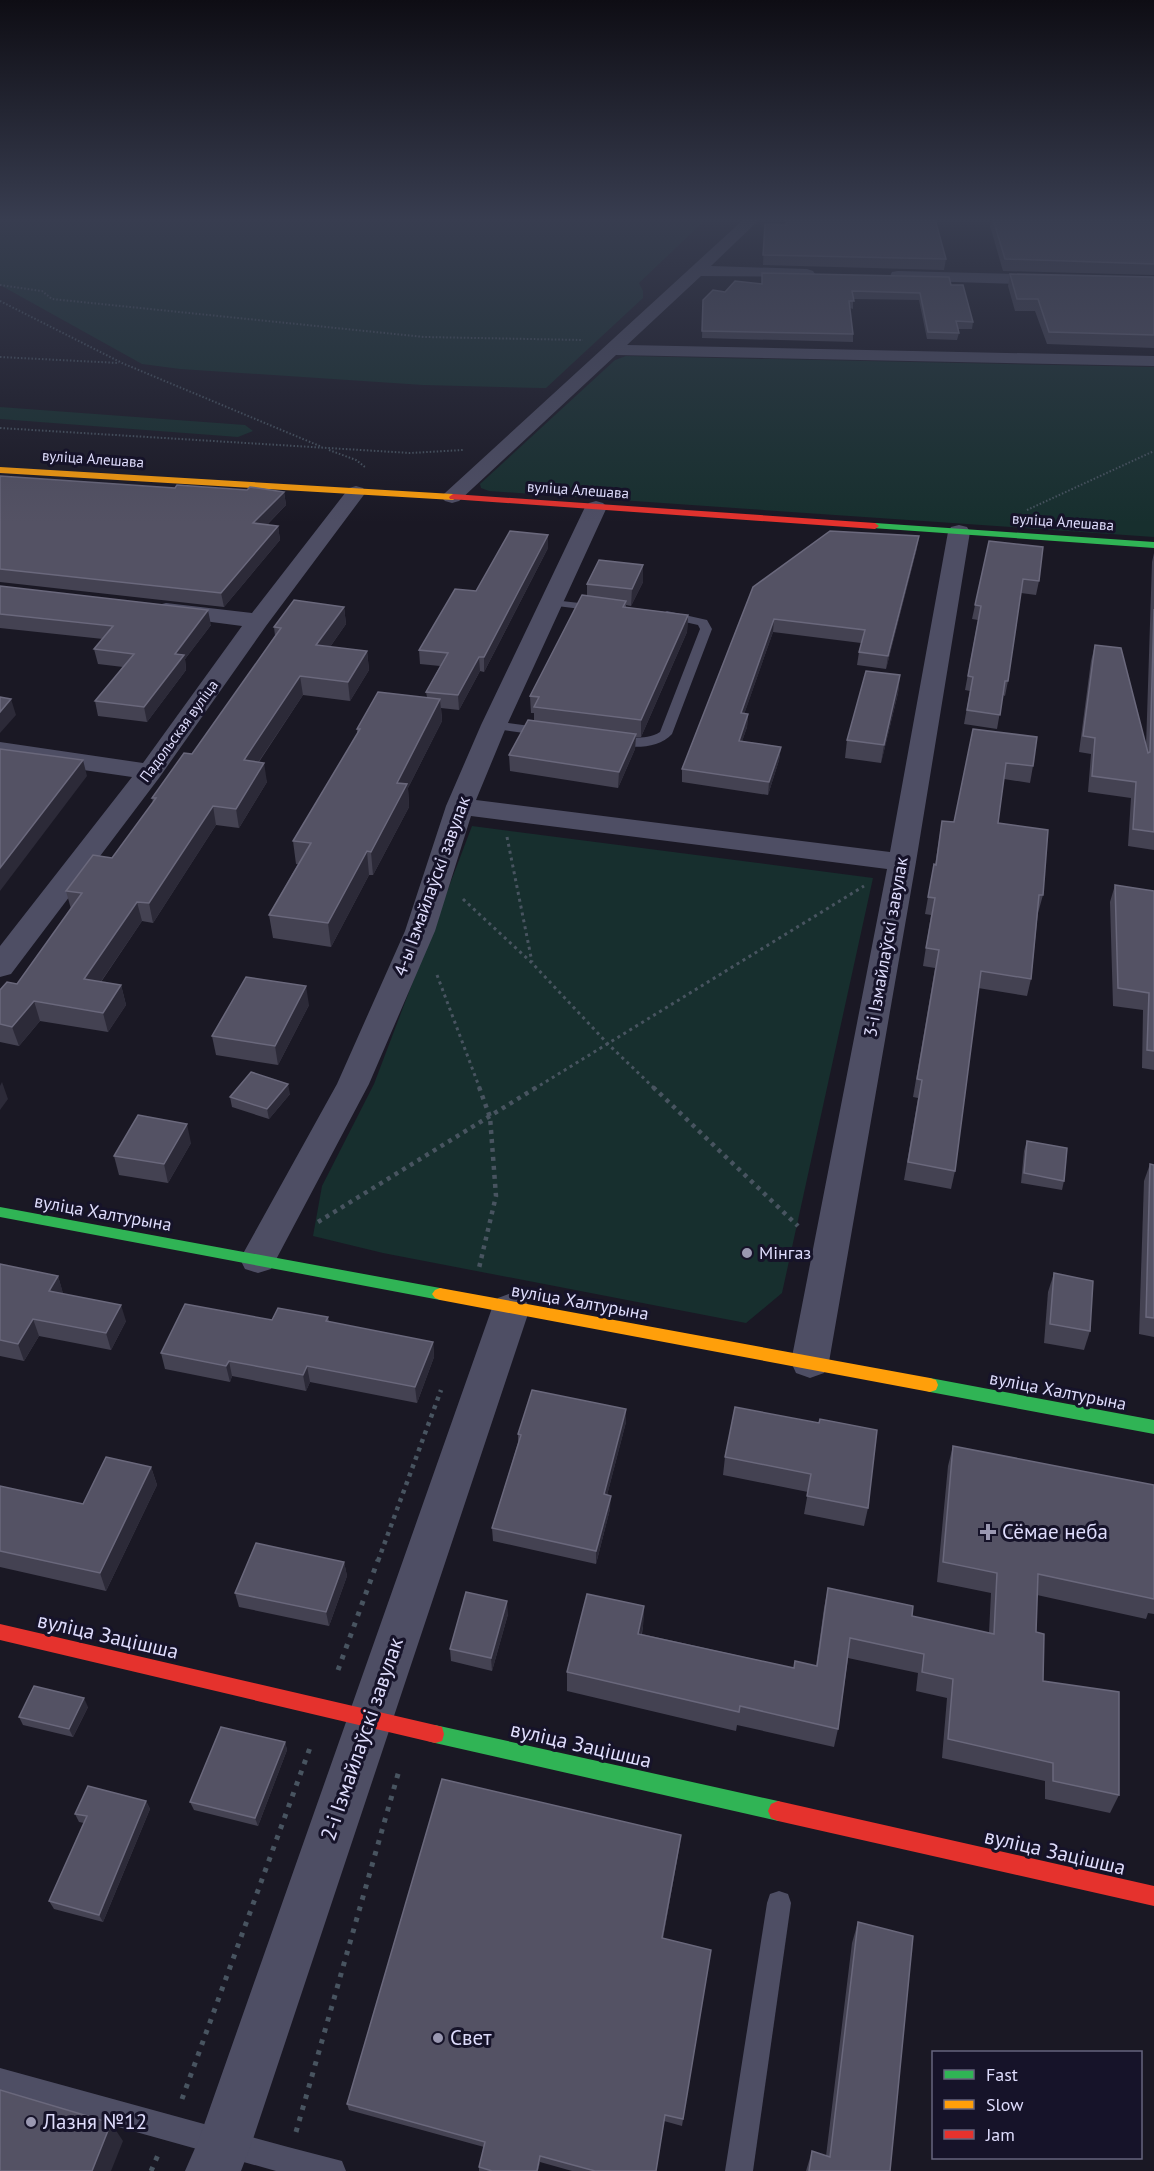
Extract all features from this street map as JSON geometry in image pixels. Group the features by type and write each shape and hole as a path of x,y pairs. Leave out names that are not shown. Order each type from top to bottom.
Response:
{"street":[{"path":"452,497 645,320"},
{"path":"614,350 1154,360"},
{"name":"вуліца Алешава","path":"0,470 452,497 1154,545"},
{"name":"Падольская вуліца","path":"5,952 150,772 258,621 356,492"},
{"name":"4-ы Ізмайлаўскі завулак","path":"258,1259 353,1084 420,931 460,806 494,725 596,507"},
{"name":"3-і Ізмайлаўскі завулак","path":"810,1362 902,862 959,532"},
{"path":"141,607 258,621"},
{"path":"0,750 150,772"},
{"path":"460,806 902,862"},
{"name":"вуліца Халтурына","path":"0,1212 1154,1427"},
{"name":"2-і Ізмайлаўскі завулак","path":"219,2156 369,1719 490,1304"},
{"name":"вуліца Зацішша","path":"0,1632 369,1719 1154,1896"}],"lane":[{"path":"553,603 610,609"},
{"path":"598,738 644,744 656,741 666,734 706,629 703,622 656,614"},
{"path":"494,725 563,734"},
{"path":"739,2171 779,1903"},
{"path":"0,2081 219,2156 288,2161 332,2171"}],"path":[{"path":"38,320 122,363 356,460 385,480 398,494"},
{"path":"248,320 424,337 597,340 614,350"},
{"path":"0,357 122,363"},
{"path":"0,428 325,448 438,452 515,441"},
{"path":"1020,513 1154,451"},
{"path":"502,811 532,963"},
{"path":"308,1228 902,862"},
{"path":"438,876 532,963 608,1044 830,1256"},
{"path":"420,931 490,1117 496,1196 487,1241 490,1304"}],"green space":[{"path":"63,320 619,320 546,388 423,385 180,369 142,364"},
{"path":"626,356 1154,367 1154,537 489,491 481,488 480,484 615,360"},
{"path":"0,407 245,425 253,431 238,437 0,419"},
{"path":"472,826 873,878 782,1293 746,1323 383,1253 313,1236 322,1186 374,1084"}],"building":[{"path":"702,320 851,320 853,334 702,331"},
{"path":"926,320 973,320 973,322 956,321 959,333 928,332"},
{"path":"1045,320 1154,320 1154,335 1049,332"},
{"path":"0,476 175,488 177,485 247,490 250,487 284,492 253,523 278,526 221,593 0,569"},
{"path":"510,531 548,535 484,657 479,657 458,695 426,692 448,653 419,650 455,589 476,591"},
{"path":"830,531 919,536 888,656 859,652 865,630 774,619 741,713 748,714 739,741 781,747 769,782 682,769 753,587"},
{"path":"989,541 1043,547 1039,581 1023,579 1008,681 1005,681 1000,715 967,710 973,677 968,676 981,606 975,605"},
{"path":"599,560 643,565 632,589 587,584"},
{"path":"0,586 208,610 175,654 184,655 144,707 95,701 134,654 94,649 113,626 0,614"},
{"path":"582,595 626,601 623,607 688,615 641,720 534,707 539,697 530,696"},
{"path":"294,600 344,607 316,645 367,651 348,682 300,676 244,760 264,763 236,809 213,806 149,903 137,902 84,979 121,985 103,1013 34,1001 12,1027 0,1024 0,990 7,982 17,984 82,893 66,891 93,855 112,858 156,798 152,798 184,753 192,754 281,628 274,627"},
{"path":"1154,609 1154,832 1133,829 1136,782 1092,776 1095,738 1083,736 1095,645 1121,648 1148,753 1150,752"},
{"path":"866,671 900,675 884,745 847,740"},
{"path":"378,692 440,699 397,783 407,784 371,852 367,851 328,923 269,915 311,843 293,841 360,729 357,729"},
{"path":"0,697 11,699 0,712"},
{"path":"528,720 636,734 619,772 509,755"},
{"path":"973,729 1037,737 1033,766 1006,763 998,823 1048,830 1043,895 1039,895 1031,979 981,971 955,1171 908,1162 922,1080 917,1079 939,950 926,948 935,898 928,897 934,864 936,865 942,821 954,822"},
{"path":"0,749 83,760 0,868"},
{"path":"1115,885 1154,891 1154,1051 1147,1050 1149,993 1118,988"},
{"path":"246,977 306,986 275,1046 212,1036"},
{"path":"251,1072 288,1084 267,1109 230,1097"},
{"path":"138,1115 187,1124 164,1164 114,1156"},
{"path":"1027,1141 1067,1148 1064,1181 1024,1173"},
{"path":"1150,1164 1154,1165 1154,1318 1146,1317"},
{"path":"0,1264 58,1276 49,1291 121,1305 106,1333 33,1319 18,1344 0,1340"},
{"path":"1054,1273 1093,1281 1090,1331 1050,1324"},
{"path":"185,1304 272,1320 278,1308 328,1317 326,1321 433,1342 415,1387 307,1366 303,1375 229,1361 226,1366 161,1353"},
{"path":"532,1390 626,1409 604,1494 611,1496 596,1551 492,1528 521,1435 518,1434"},
{"path":"735,1407 819,1423 820,1419 877,1430 868,1508 807,1496 811,1474 725,1457"},
{"path":"953,1446 1154,1485 1154,1599 1038,1574 1036,1632 1044,1634 1043,1681 1119,1692 1119,1795 1053,1781 1053,1763 948,1739 953,1679 922,1672 924,1654 850,1638 838,1729 740,1706 739,1712 567,1672 587,1594 644,1606 638,1634 794,1668 795,1661 817,1666 828,1588 913,1606 912,1616 994,1634 997,1573 943,1562"},
{"path":"106,1457 151,1467 100,1573 0,1551 0,1486 83,1504"},
{"path":"256,1543 344,1562 326,1612 235,1593"},
{"path":"466,1592 507,1601 491,1658 450,1649"},
{"path":"34,1686 84,1698 69,1729 19,1717"},
{"path":"221,1727 285,1742 255,1818 190,1802"},
{"path":"442,1779 681,1835 662,1938 711,1950 683,2119 665,2115 656,2171 595,2171 540,2156 537,2171 492,2171 479,2167 485,2142 347,2104"},
{"path":"88,1786 146,1801 99,1915 49,1901 87,1816 75,1814"},
{"path":"858,1922 913,1936 890,2171 809,2171 812,2151 830,2157"},
{"name":"Лазня №12","path":"0,2090 111,2123 92,2171 0,2171"}],"traffic: fast":[{"path":"875,526 1154,545"},
{"path":"0,1212 440,1294"},
{"path":"930,1385 1154,1427"},
{"path":"435,1734 778,1811"}],"traffic: slow":[{"path":"0,470 453,497"},
{"path":"440,1294 930,1385"}],"traffic: jam":[{"path":"453,497 875,526"},
{"path":"0,1632 435,1734"},
{"path":"778,1811 1154,1896"}],"place":[{"name":"Мінгаз","path":"747,1253"},
{"name":"Сёмае неба","path":"988,1532"},
{"name":"Свет","path":"438,2038"},
{"name":"Лазня №12","path":"31,2122"}]}
